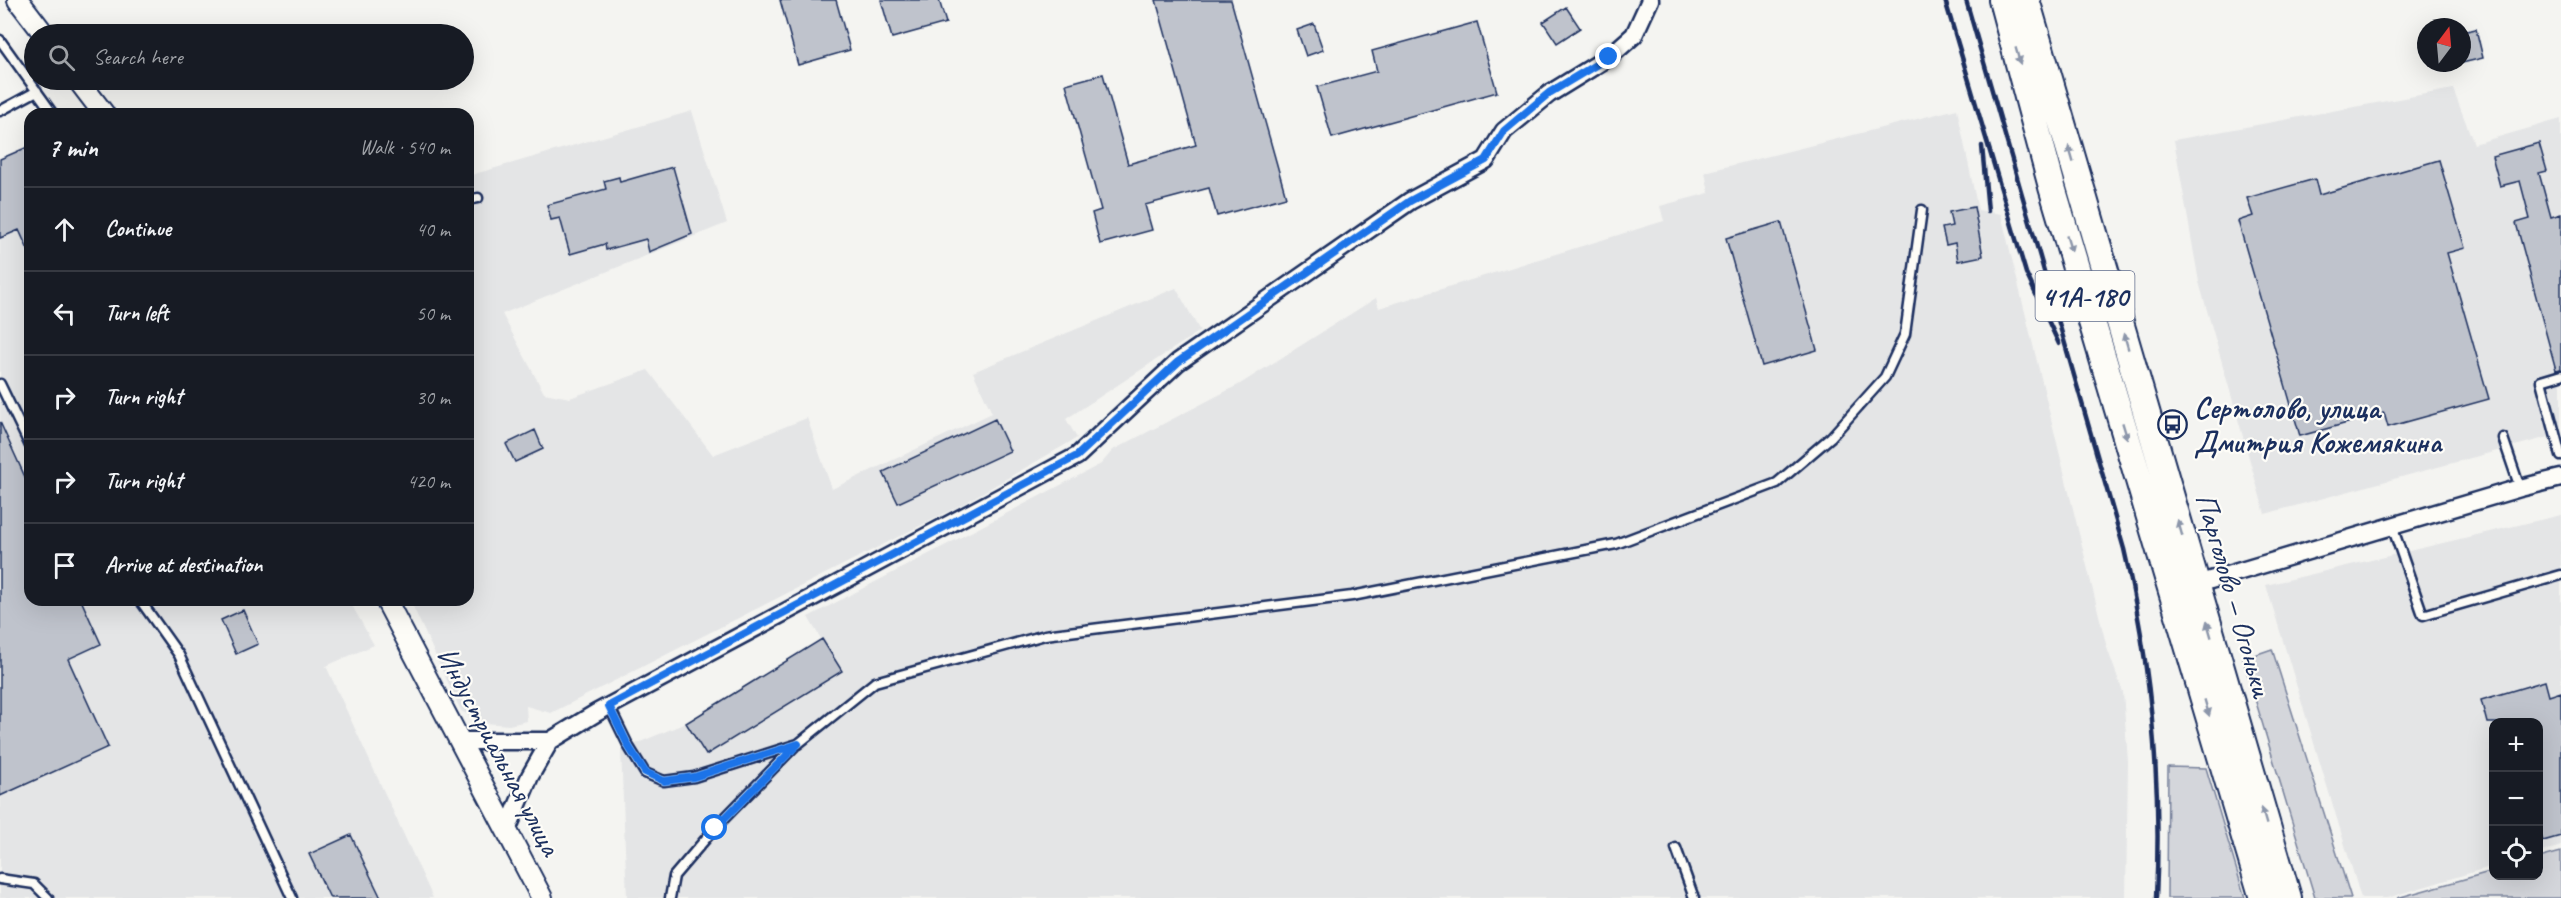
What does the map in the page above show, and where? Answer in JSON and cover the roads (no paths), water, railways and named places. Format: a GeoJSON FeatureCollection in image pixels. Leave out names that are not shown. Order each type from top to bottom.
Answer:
{"type":"FeatureCollection","features":[{"type":"Feature","properties":{"kind":"main road","name":"Парголово — Огоньки"},"geometry":{"type":"LineString","coordinates":[[2002,0],[2052,187],[2263,898]]}},
{"type":"Feature","properties":{"kind":"main road","name":"Парголово — Огоньки"},"geometry":{"type":"LineString","coordinates":[[2026,0],[2288,898]]}},
{"type":"Feature","properties":{"kind":"street"},"geometry":{"type":"LineString","coordinates":[[18,0],[36,24]]}},
{"type":"Feature","properties":{"kind":"street"},"geometry":{"type":"LineString","coordinates":[[507,830],[530,776],[550,741],[609,706],[1077,456],[1178,362],[1410,201],[1486,160],[1504,131],[1549,93],[1609,57],[1634,35],[1650,0]]}},
{"type":"Feature","properties":{"kind":"street"},"geometry":{"type":"LineString","coordinates":[[86,90],[99,108]]}},
{"type":"Feature","properties":{"kind":"street"},"geometry":{"type":"LineString","coordinates":[[2172,591],[2520,488],[2561,478]]}},
{"type":"Feature","properties":{"kind":"street","name":"Индустриальная улица"},"geometry":{"type":"LineString","coordinates":[[389,606],[542,898]]}},
{"type":"Feature","properties":{"kind":"street"},"geometry":{"type":"LineString","coordinates":[[460,741],[550,741]]}},
{"type":"Feature","properties":{"kind":"lane"},"geometry":{"type":"LineString","coordinates":[[0,40],[24,73]]}},
{"type":"Feature","properties":{"kind":"lane"},"geometry":{"type":"LineString","coordinates":[[0,111],[37,91],[49,108]]}},
{"type":"Feature","properties":{"kind":"lane"},"geometry":{"type":"LineString","coordinates":[[474,199],[478,198]]}},
{"type":"Feature","properties":{"kind":"lane"},"geometry":{"type":"LineString","coordinates":[[669,898],[674,876],[715,828],[798,744],[874,682],[1045,635],[1352,596],[1616,544],[1777,483],[1831,437],[1885,377],[1905,334],[1922,210]]}},
{"type":"Feature","properties":{"kind":"lane"},"geometry":{"type":"LineString","coordinates":[[2561,375],[2541,381],[2561,456]]}},
{"type":"Feature","properties":{"kind":"lane"},"geometry":{"type":"LineString","coordinates":[[0,384],[24,434]]}},
{"type":"Feature","properties":{"kind":"lane"},"geometry":{"type":"LineString","coordinates":[[2503,438],[2520,488]]}},
{"type":"Feature","properties":{"kind":"lane"},"geometry":{"type":"LineString","coordinates":[[2392,526],[2423,615],[2561,575]]}},
{"type":"Feature","properties":{"kind":"lane"},"geometry":{"type":"LineString","coordinates":[[144,606],[179,655],[292,898]]}},
{"type":"Feature","properties":{"kind":"lane"},"geometry":{"type":"LineString","coordinates":[[609,706],[629,747],[645,772],[664,781],[694,777],[798,744]]}},
{"type":"Feature","properties":{"kind":"lane"},"geometry":{"type":"LineString","coordinates":[[1676,848],[1694,898]]}},
{"type":"Feature","properties":{"kind":"lane"},"geometry":{"type":"LineString","coordinates":[[0,879],[34,884],[48,898]]}},
{"type":"Feature","properties":{"kind":"railway"},"geometry":{"type":"LineString","coordinates":[[1945,0],[2026,273],[2059,344]]}},
{"type":"Feature","properties":{"kind":"railway"},"geometry":{"type":"LineString","coordinates":[[1966,0],[2124,549],[2148,679],[2156,766],[2156,898]]}},
{"type":"Feature","properties":{"kind":"railway"},"geometry":{"type":"LineString","coordinates":[[1982,146],[1988,211]]}},
{"type":"Feature","properties":{"kind":"place","name":"Сертолово, улица Дмитрия Кожемякина"},"geometry":{"type":"Point","coordinates":[2173,425]}}]}
